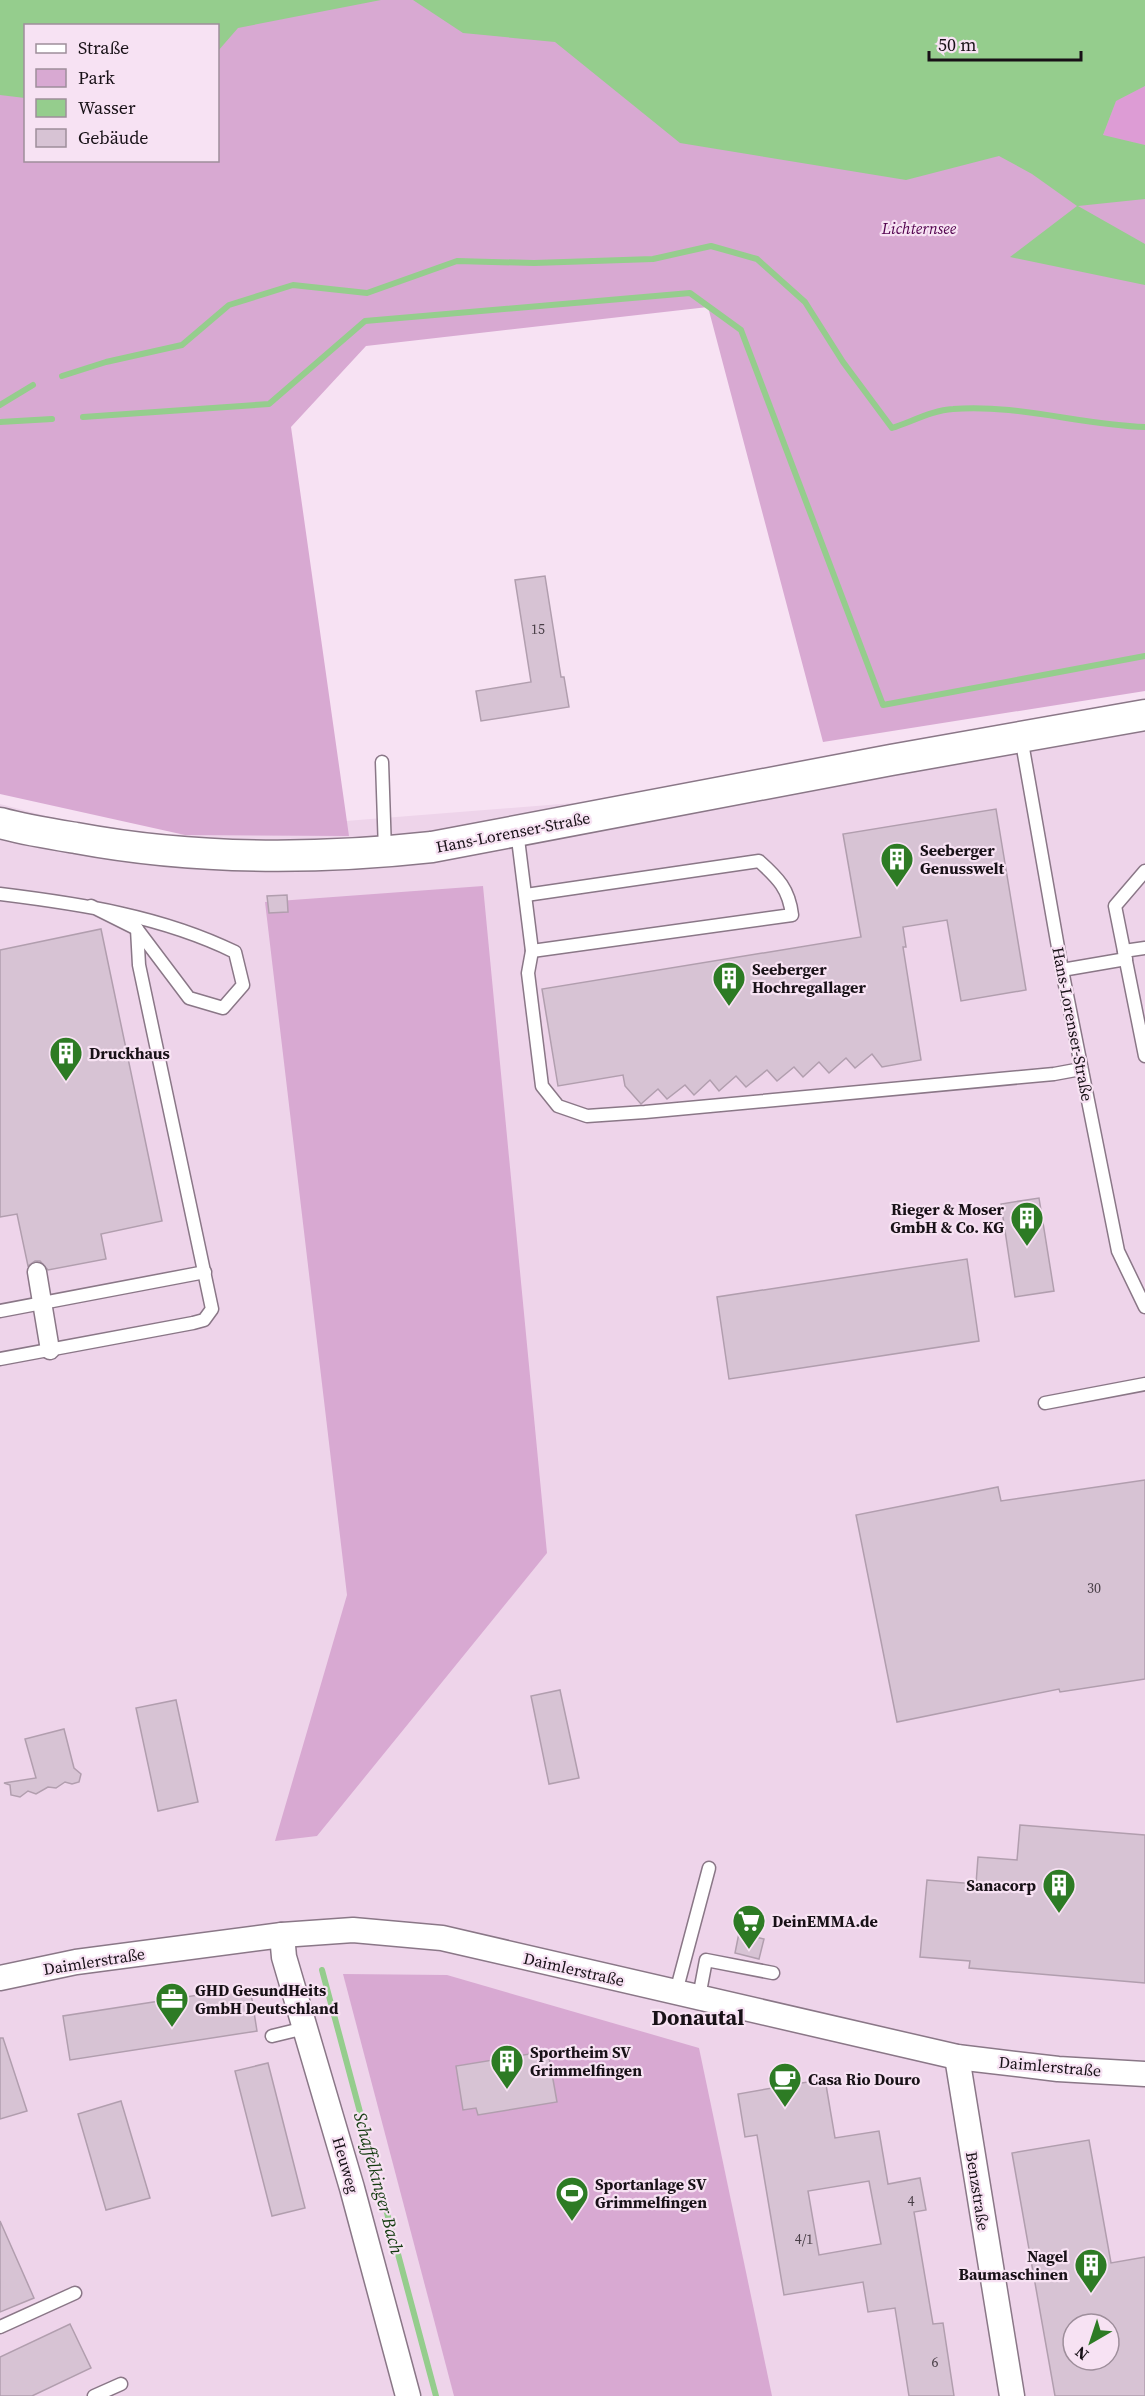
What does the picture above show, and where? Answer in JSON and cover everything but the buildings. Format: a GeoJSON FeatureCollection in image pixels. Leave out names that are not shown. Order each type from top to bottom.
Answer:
{"type":"FeatureCollection","features":[{"type":"Feature","properties":{"kind":"street","name":"Hans-Lorenser-Straße"},"geometry":{"type":"LineString","coordinates":[[0,823],[104,843],[185,854],[254,857],[386,852],[432,847],[1021,736],[1145,715]]}},
{"type":"Feature","properties":{"kind":"street"},"geometry":{"type":"LineString","coordinates":[[37,1272],[50,1350]]}},
{"type":"Feature","properties":{"kind":"street","name":"Daimlerstraße"},"geometry":{"type":"LineString","coordinates":[[0,1978],[76,1962],[282,1935],[353,1930],[442,1938],[957,2057],[1058,2069],[1145,2074]]}},
{"type":"Feature","properties":{"kind":"street","name":"Heuweg"},"geometry":{"type":"LineString","coordinates":[[282,1935],[284,1957],[352,2188],[408,2396]]}},
{"type":"Feature","properties":{"kind":"street","name":"Benzstraße"},"geometry":{"type":"LineString","coordinates":[[957,2057],[1012,2396]]}},
{"type":"Feature","properties":{"kind":"lane","name":"Hans-Lorenser-Straße"},"geometry":{"type":"LineString","coordinates":[[1021,736],[1062,970],[1118,1251],[1145,1307]]}},
{"type":"Feature","properties":{"kind":"lane"},"geometry":{"type":"LineString","coordinates":[[382,762],[386,852]]}},
{"type":"Feature","properties":{"kind":"lane"},"geometry":{"type":"LineString","coordinates":[[517,831],[532,951],[528,973],[542,1086],[558,1106],[587,1116],[1043,1075],[1081,1069]]}},
{"type":"Feature","properties":{"kind":"lane"},"geometry":{"type":"LineString","coordinates":[[526,895],[759,861],[782,882],[790,898],[792,915],[532,951]]}},
{"type":"Feature","properties":{"kind":"lane"},"geometry":{"type":"LineString","coordinates":[[1145,871],[1115,906],[1145,1056]]}},
{"type":"Feature","properties":{"kind":"lane"},"geometry":{"type":"LineString","coordinates":[[0,894],[92,906],[202,936],[236,952],[243,985],[223,1008],[189,998],[137,929],[92,906]]}},
{"type":"Feature","properties":{"kind":"lane"},"geometry":{"type":"LineString","coordinates":[[0,1359],[204,1320],[212,1309],[139,965],[137,929]]}},
{"type":"Feature","properties":{"kind":"lane"},"geometry":{"type":"LineString","coordinates":[[1062,970],[1145,948]]}},
{"type":"Feature","properties":{"kind":"lane"},"geometry":{"type":"LineString","coordinates":[[0,1311],[205,1272]]}},
{"type":"Feature","properties":{"kind":"lane"},"geometry":{"type":"LineString","coordinates":[[1045,1403],[1145,1384]]}},
{"type":"Feature","properties":{"kind":"lane"},"geometry":{"type":"LineString","coordinates":[[687,1995],[709,1868]]}},
{"type":"Feature","properties":{"kind":"lane"},"geometry":{"type":"LineString","coordinates":[[687,1995],[706,1960],[773,1973]]}},
{"type":"Feature","properties":{"kind":"lane"},"geometry":{"type":"LineString","coordinates":[[272,2036],[305,2028]]}},
{"type":"Feature","properties":{"kind":"lane"},"geometry":{"type":"LineString","coordinates":[[0,2327],[75,2293]]}},
{"type":"Feature","properties":{"kind":"lane"},"geometry":{"type":"LineString","coordinates":[[94,2396],[121,2384]]}},
{"type":"Feature","properties":{"kind":"shaded area"},"geometry":{"type":"Polygon","coordinates":[[[1145,86],[1145,145],[1103,136],[1116,101],[1145,86]]]}},
{"type":"Feature","properties":{"kind":"shaded area"},"geometry":{"type":"Polygon","coordinates":[[[1145,702],[1145,2396],[0,2396],[0,804],[131,838],[586,802],[1145,702]]]}},
{"type":"Feature","properties":{"kind":"green space","name":"Lichternsee"},"geometry":{"type":"Polygon","coordinates":[[[0,0],[1145,0],[1145,691],[823,742],[708,307],[366,346],[291,427],[349,836],[185,835],[0,794],[0,0]]]}},
{"type":"Feature","properties":{"kind":"green space"},"geometry":{"type":"Polygon","coordinates":[[[483,886],[547,1553],[317,1836],[275,1841],[347,1595],[265,902],[483,886]]]}},
{"type":"Feature","properties":{"kind":"green space","name":"Sportanlage SV Grimmelfingen"},"geometry":{"type":"Polygon","coordinates":[[[343,1974],[447,1975],[699,2048],[772,2396],[454,2396],[343,1974]]]}},
{"type":"Feature","properties":{"kind":"water"},"geometry":{"type":"Polygon","coordinates":[[[0,0],[381,0],[238,28],[219,50],[219,24],[24,24],[24,98],[0,95],[0,0]]]}},
{"type":"Feature","properties":{"kind":"water","name":"Lichternsee"},"geometry":{"type":"Polygon","coordinates":[[[413,0],[1145,0],[1145,86],[1116,101],[1103,135],[1145,145],[1145,199],[1078,206],[1145,244],[1145,285],[1010,257],[1077,206],[1032,174],[999,156],[906,180],[680,143],[555,42],[463,33],[413,0]]]}},
{"type":"Feature","properties":{"kind":"waterway"},"geometry":{"type":"LineString","coordinates":[[62,376],[106,362],[182,345],[229,305],[293,285],[367,293],[457,261],[534,263],[653,259],[711,246],[757,259],[805,302],[843,362],[892,428],[938,412],[977,408],[1145,427]]}},
{"type":"Feature","properties":{"kind":"waterway"},"geometry":{"type":"LineString","coordinates":[[83,417],[269,404],[365,321],[690,293],[741,330],[883,705],[1145,656]]}},
{"type":"Feature","properties":{"kind":"waterway"},"geometry":{"type":"LineString","coordinates":[[0,405],[33,385]]}},
{"type":"Feature","properties":{"kind":"waterway"},"geometry":{"type":"LineString","coordinates":[[0,422],[52,419]]}},
{"type":"Feature","properties":{"kind":"waterway","name":"Schaffelkinger Bach"},"geometry":{"type":"LineString","coordinates":[[322,1970],[436,2396]]}},
{"type":"Feature","properties":{"kind":"place","name":"Seeberger Genusswelt"},"geometry":{"type":"Point","coordinates":[897,888]}},
{"type":"Feature","properties":{"kind":"place","name":"Seeberger Hochregallager"},"geometry":{"type":"Point","coordinates":[729,1007]}},
{"type":"Feature","properties":{"kind":"place","name":"Druckhaus"},"geometry":{"type":"Point","coordinates":[66,1082]}},
{"type":"Feature","properties":{"kind":"place","name":"Rieger & Moser GmbH & Co. KG"},"geometry":{"type":"Point","coordinates":[1027,1247]}},
{"type":"Feature","properties":{"kind":"place","name":"Sanacorp"},"geometry":{"type":"Point","coordinates":[1059,1914]}},
{"type":"Feature","properties":{"kind":"place","name":"DeinEMMA.de"},"geometry":{"type":"Point","coordinates":[749,1950]}},
{"type":"Feature","properties":{"kind":"place","name":"GHD GesundHeits GmbH Deutschland"},"geometry":{"type":"Point","coordinates":[172,2028]}},
{"type":"Feature","properties":{"kind":"place","name":"Sportheim SV Grimmelfingen"},"geometry":{"type":"Point","coordinates":[507,2090]}},
{"type":"Feature","properties":{"kind":"place","name":"Casa Rio Douro"},"geometry":{"type":"Point","coordinates":[785,2108]}},
{"type":"Feature","properties":{"kind":"place","name":"Sportanlage SV Grimmelfingen"},"geometry":{"type":"Point","coordinates":[572,2222]}},
{"type":"Feature","properties":{"kind":"place","name":"Nagel Baumaschinen"},"geometry":{"type":"Point","coordinates":[1091,2294]}},
{"type":"Feature","properties":{"kind":"district","name":"Donautal"},"geometry":{"type":"Point","coordinates":[698,2017]}}]}
